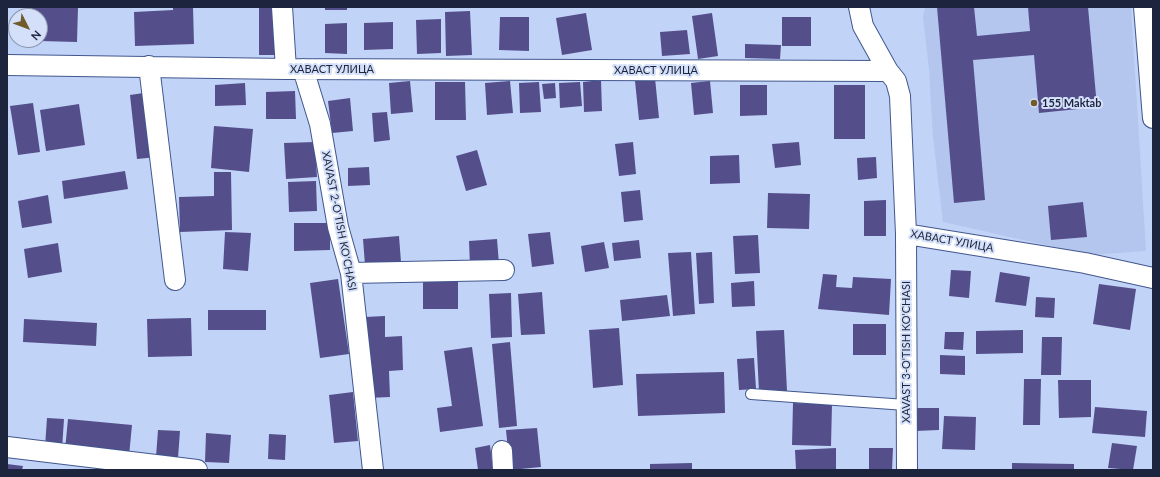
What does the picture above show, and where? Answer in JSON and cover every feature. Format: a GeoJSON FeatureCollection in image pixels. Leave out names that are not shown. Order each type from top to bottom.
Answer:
{"type":"FeatureCollection","features":[{"type":"Feature","properties":{"kind":"street","name":"XAVAST 2-O'TISH KO'CHASI"},"geometry":{"type":"LineString","coordinates":[[282,7],[294,69],[320,124],[338,227],[351,273],[373,470]]}},
{"type":"Feature","properties":{"kind":"street"},"geometry":{"type":"LineString","coordinates":[[859,7],[863,26],[888,71]]}},
{"type":"Feature","properties":{"kind":"street"},"geometry":{"type":"LineString","coordinates":[[1144,7],[1153,118]]}},
{"type":"Feature","properties":{"kind":"street","name":"ХАВАСТ УЛИЦА"},"geometry":{"type":"LineString","coordinates":[[7,65],[294,69],[888,71],[896,81],[900,96],[906,234],[1085,263],[1153,278]]}},
{"type":"Feature","properties":{"kind":"street"},"geometry":{"type":"LineString","coordinates":[[149,66],[175,280]]}},
{"type":"Feature","properties":{"kind":"street","name":"XAVAST 3-O'TISH KO'CHASI"},"geometry":{"type":"LineString","coordinates":[[906,234],[907,470]]}},
{"type":"Feature","properties":{"kind":"street"},"geometry":{"type":"LineString","coordinates":[[351,273],[504,270]]}},
{"type":"Feature","properties":{"kind":"street"},"geometry":{"type":"LineString","coordinates":[[7,447],[197,470]]}},
{"type":"Feature","properties":{"kind":"lane"},"geometry":{"type":"LineString","coordinates":[[751,394],[906,406]]}},
{"type":"Feature","properties":{"kind":"shaded area","name":"155 Maktab"},"geometry":{"type":"Polygon","coordinates":[[[925,7],[1131,7],[1146,251],[1090,255],[943,222],[933,137],[929,69],[923,17],[925,7]]]}},
{"type":"Feature","properties":{"kind":"building"},"geometry":{"type":"Polygon","coordinates":[[[78,7],[77,42],[48,41],[48,8],[29,8],[78,7]]]}},
{"type":"Feature","properties":{"kind":"building"},"geometry":{"type":"Polygon","coordinates":[[[173,7],[193,7],[194,44],[135,46],[134,12],[173,10],[173,7]]]}},
{"type":"Feature","properties":{"kind":"building"},"geometry":{"type":"Polygon","coordinates":[[[259,7],[280,7],[280,55],[259,55],[259,7]]]}},
{"type":"Feature","properties":{"kind":"building"},"geometry":{"type":"Polygon","coordinates":[[[325,7],[347,7],[347,10],[325,10],[325,7]]]}},
{"type":"Feature","properties":{"kind":"building"},"geometry":{"type":"Polygon","coordinates":[[[937,7],[974,7],[977,36],[1030,31],[1028,7],[1088,7],[1097,107],[1039,113],[1034,55],[973,60],[985,200],[954,203],[937,7]]]}},
{"type":"Feature","properties":{"kind":"building"},"geometry":{"type":"Polygon","coordinates":[[[470,11],[472,55],[446,56],[445,12],[470,11]]]}},
{"type":"Feature","properties":{"kind":"building"},"geometry":{"type":"Polygon","coordinates":[[[586,13],[592,50],[562,55],[556,18],[586,13]]]}},
{"type":"Feature","properties":{"kind":"building"},"geometry":{"type":"Polygon","coordinates":[[[712,13],[718,56],[698,59],[692,16],[712,13]]]}},
{"type":"Feature","properties":{"kind":"building"},"geometry":{"type":"Polygon","coordinates":[[[500,17],[529,17],[529,51],[499,50],[500,17]]]}},
{"type":"Feature","properties":{"kind":"building"},"geometry":{"type":"Polygon","coordinates":[[[782,17],[811,17],[811,46],[782,46],[782,17]]]}},
{"type":"Feature","properties":{"kind":"building"},"geometry":{"type":"Polygon","coordinates":[[[441,19],[441,53],[417,54],[416,20],[441,19]]]}},
{"type":"Feature","properties":{"kind":"building"},"geometry":{"type":"Polygon","coordinates":[[[393,22],[393,49],[364,50],[364,23],[393,22]]]}},
{"type":"Feature","properties":{"kind":"building"},"geometry":{"type":"Polygon","coordinates":[[[347,23],[347,54],[325,53],[325,24],[347,23]]]}},
{"type":"Feature","properties":{"kind":"building"},"geometry":{"type":"Polygon","coordinates":[[[687,30],[690,54],[662,56],[660,32],[687,30]]]}},
{"type":"Feature","properties":{"kind":"building"},"geometry":{"type":"Polygon","coordinates":[[[745,44],[781,45],[780,59],[745,58],[745,44]]]}},
{"type":"Feature","properties":{"kind":"building"},"geometry":{"type":"Polygon","coordinates":[[[655,78],[659,118],[639,120],[635,81],[655,78]]]}},
{"type":"Feature","properties":{"kind":"building"},"geometry":{"type":"Polygon","coordinates":[[[601,80],[602,111],[584,112],[583,82],[601,80]]]}},
{"type":"Feature","properties":{"kind":"building"},"geometry":{"type":"Polygon","coordinates":[[[410,81],[413,112],[391,114],[389,83],[410,81]]]}},
{"type":"Feature","properties":{"kind":"building"},"geometry":{"type":"Polygon","coordinates":[[[510,81],[513,113],[487,115],[485,83],[510,81]]]}},
{"type":"Feature","properties":{"kind":"building"},"geometry":{"type":"Polygon","coordinates":[[[710,81],[713,113],[694,115],[691,83],[710,81]]]}},
{"type":"Feature","properties":{"kind":"building"},"geometry":{"type":"Polygon","coordinates":[[[435,82],[465,82],[466,120],[435,120],[435,82]]]}},
{"type":"Feature","properties":{"kind":"building"},"geometry":{"type":"Polygon","coordinates":[[[539,82],[541,112],[520,113],[519,83],[539,82]]]}},
{"type":"Feature","properties":{"kind":"building"},"geometry":{"type":"Polygon","coordinates":[[[580,82],[582,106],[560,108],[559,83],[580,82]]]}},
{"type":"Feature","properties":{"kind":"building"},"geometry":{"type":"Polygon","coordinates":[[[245,83],[246,105],[215,106],[215,85],[245,83]]]}},
{"type":"Feature","properties":{"kind":"building"},"geometry":{"type":"Polygon","coordinates":[[[555,83],[556,98],[544,99],[542,84],[555,83]]]}},
{"type":"Feature","properties":{"kind":"building"},"geometry":{"type":"Polygon","coordinates":[[[740,85],[767,85],[767,115],[740,116],[740,85]]]}},
{"type":"Feature","properties":{"kind":"building"},"geometry":{"type":"Polygon","coordinates":[[[834,85],[865,85],[865,139],[834,139],[834,85]]]}},
{"type":"Feature","properties":{"kind":"building"},"geometry":{"type":"Polygon","coordinates":[[[295,91],[296,119],[266,119],[266,92],[295,91]]]}},
{"type":"Feature","properties":{"kind":"building"},"geometry":{"type":"Polygon","coordinates":[[[150,92],[157,157],[137,159],[130,95],[150,92]]]}},
{"type":"Feature","properties":{"kind":"building"},"geometry":{"type":"Polygon","coordinates":[[[350,98],[353,131],[332,133],[328,101],[350,98]]]}},
{"type":"Feature","properties":{"kind":"building"},"geometry":{"type":"Polygon","coordinates":[[[33,103],[40,152],[18,155],[10,106],[33,103]]]}},
{"type":"Feature","properties":{"kind":"building"},"geometry":{"type":"Polygon","coordinates":[[[79,104],[85,145],[46,151],[40,110],[79,104]]]}},
{"type":"Feature","properties":{"kind":"building"},"geometry":{"type":"Polygon","coordinates":[[[387,112],[390,140],[374,142],[372,113],[387,112]]]}},
{"type":"Feature","properties":{"kind":"building"},"geometry":{"type":"Polygon","coordinates":[[[214,126],[253,129],[249,172],[211,168],[214,126]]]}},
{"type":"Feature","properties":{"kind":"building"},"geometry":{"type":"Polygon","coordinates":[[[315,142],[317,177],[286,179],[284,143],[315,142]]]}},
{"type":"Feature","properties":{"kind":"building"},"geometry":{"type":"Polygon","coordinates":[[[633,142],[636,174],[619,176],[615,144],[633,142]]]}},
{"type":"Feature","properties":{"kind":"building"},"geometry":{"type":"Polygon","coordinates":[[[799,142],[801,165],[775,168],[772,144],[799,142]]]}},
{"type":"Feature","properties":{"kind":"building"},"geometry":{"type":"Polygon","coordinates":[[[477,150],[487,185],[466,191],[456,156],[477,150]]]}},
{"type":"Feature","properties":{"kind":"building"},"geometry":{"type":"Polygon","coordinates":[[[739,155],[740,183],[710,184],[710,156],[739,155]]]}},
{"type":"Feature","properties":{"kind":"building"},"geometry":{"type":"Polygon","coordinates":[[[876,157],[877,178],[858,180],[857,158],[876,157]]]}},
{"type":"Feature","properties":{"kind":"building"},"geometry":{"type":"Polygon","coordinates":[[[369,167],[370,185],[348,186],[348,168],[369,167]]]}},
{"type":"Feature","properties":{"kind":"building"},"geometry":{"type":"Polygon","coordinates":[[[125,171],[128,189],[64,199],[62,181],[125,171]]]}},
{"type":"Feature","properties":{"kind":"building"},"geometry":{"type":"Polygon","coordinates":[[[214,172],[231,172],[232,230],[180,232],[179,197],[214,196],[214,172]]]}},
{"type":"Feature","properties":{"kind":"building"},"geometry":{"type":"Polygon","coordinates":[[[316,181],[317,211],[289,212],[288,182],[316,181]]]}},
{"type":"Feature","properties":{"kind":"building"},"geometry":{"type":"Polygon","coordinates":[[[640,190],[643,220],[624,222],[621,192],[640,190]]]}},
{"type":"Feature","properties":{"kind":"building"},"geometry":{"type":"Polygon","coordinates":[[[768,193],[810,194],[809,229],[767,228],[768,193]]]}},
{"type":"Feature","properties":{"kind":"building"},"geometry":{"type":"Polygon","coordinates":[[[48,195],[52,223],[22,228],[18,201],[48,195]]]}},
{"type":"Feature","properties":{"kind":"building"},"geometry":{"type":"Polygon","coordinates":[[[886,200],[886,236],[864,236],[864,201],[886,200]]]}},
{"type":"Feature","properties":{"kind":"building"},"geometry":{"type":"Polygon","coordinates":[[[1083,202],[1087,237],[1051,240],[1048,206],[1083,202]]]}},
{"type":"Feature","properties":{"kind":"building"},"geometry":{"type":"Polygon","coordinates":[[[294,223],[330,223],[330,250],[294,251],[294,223]]]}},
{"type":"Feature","properties":{"kind":"building"},"geometry":{"type":"Polygon","coordinates":[[[225,232],[251,233],[248,271],[223,269],[225,232]]]}},
{"type":"Feature","properties":{"kind":"building"},"geometry":{"type":"Polygon","coordinates":[[[550,232],[554,264],[532,267],[528,234],[550,232]]]}},
{"type":"Feature","properties":{"kind":"building"},"geometry":{"type":"Polygon","coordinates":[[[758,235],[760,273],[735,274],[733,236],[758,235]]]}},
{"type":"Feature","properties":{"kind":"building"},"geometry":{"type":"Polygon","coordinates":[[[399,236],[401,262],[365,265],[363,239],[399,236]]]}},
{"type":"Feature","properties":{"kind":"building"},"geometry":{"type":"Polygon","coordinates":[[[497,239],[499,264],[470,266],[469,241],[497,239]]]}},
{"type":"Feature","properties":{"kind":"building"},"geometry":{"type":"Polygon","coordinates":[[[639,240],[641,258],[614,261],[612,243],[639,240]]]}},
{"type":"Feature","properties":{"kind":"building"},"geometry":{"type":"Polygon","coordinates":[[[604,242],[609,268],[585,272],[581,246],[604,242]]]}},
{"type":"Feature","properties":{"kind":"building"},"geometry":{"type":"Polygon","coordinates":[[[58,243],[62,272],[28,278],[24,249],[58,243]]]}},
{"type":"Feature","properties":{"kind":"building"},"geometry":{"type":"Polygon","coordinates":[[[691,252],[695,314],[673,316],[668,253],[691,252]]]}},
{"type":"Feature","properties":{"kind":"building"},"geometry":{"type":"Polygon","coordinates":[[[712,252],[714,303],[699,304],[696,253],[712,252]]]}},
{"type":"Feature","properties":{"kind":"building"},"geometry":{"type":"Polygon","coordinates":[[[951,270],[971,271],[969,298],[949,296],[951,270]]]}},
{"type":"Feature","properties":{"kind":"building"},"geometry":{"type":"Polygon","coordinates":[[[1000,272],[1030,277],[1026,306],[995,302],[1000,272]]]}},
{"type":"Feature","properties":{"kind":"building"},"geometry":{"type":"Polygon","coordinates":[[[823,274],[837,275],[836,287],[852,288],[853,277],[891,279],[889,315],[818,309],[823,274]]]}},
{"type":"Feature","properties":{"kind":"building"},"geometry":{"type":"Polygon","coordinates":[[[423,275],[458,275],[458,309],[423,309],[423,275]]]}},
{"type":"Feature","properties":{"kind":"building"},"geometry":{"type":"Polygon","coordinates":[[[338,279],[349,354],[320,358],[310,283],[338,279]]]}},
{"type":"Feature","properties":{"kind":"building"},"geometry":{"type":"Polygon","coordinates":[[[754,281],[755,306],[732,307],[731,283],[754,281]]]}},
{"type":"Feature","properties":{"kind":"building"},"geometry":{"type":"Polygon","coordinates":[[[1099,284],[1136,289],[1130,330],[1093,324],[1099,284]]]}},
{"type":"Feature","properties":{"kind":"building"},"geometry":{"type":"Polygon","coordinates":[[[542,292],[545,334],[521,335],[518,294],[542,292]]]}},
{"type":"Feature","properties":{"kind":"building"},"geometry":{"type":"Polygon","coordinates":[[[511,293],[512,337],[491,338],[489,294],[511,293]]]}},
{"type":"Feature","properties":{"kind":"building"},"geometry":{"type":"Polygon","coordinates":[[[667,295],[670,316],[622,321],[620,300],[667,295]]]}},
{"type":"Feature","properties":{"kind":"building"},"geometry":{"type":"Polygon","coordinates":[[[1036,297],[1055,298],[1054,318],[1035,317],[1036,297]]]}},
{"type":"Feature","properties":{"kind":"building"},"geometry":{"type":"Polygon","coordinates":[[[208,310],[266,310],[266,330],[208,330],[208,310]]]}},
{"type":"Feature","properties":{"kind":"building"},"geometry":{"type":"Polygon","coordinates":[[[385,316],[385,337],[402,336],[403,370],[389,371],[390,397],[368,398],[365,317],[385,316]]]}},
{"type":"Feature","properties":{"kind":"building"},"geometry":{"type":"Polygon","coordinates":[[[191,318],[192,356],[148,357],[147,319],[191,318]]]}},
{"type":"Feature","properties":{"kind":"building"},"geometry":{"type":"Polygon","coordinates":[[[24,319],[97,323],[96,346],[23,342],[24,319]]]}},
{"type":"Feature","properties":{"kind":"building"},"geometry":{"type":"Polygon","coordinates":[[[853,324],[886,324],[886,355],[853,355],[853,324]]]}},
{"type":"Feature","properties":{"kind":"building"},"geometry":{"type":"Polygon","coordinates":[[[619,328],[623,385],[593,388],[589,330],[619,328]]]}},
{"type":"Feature","properties":{"kind":"building"},"geometry":{"type":"Polygon","coordinates":[[[784,330],[787,391],[759,392],[756,331],[784,330]]]}},
{"type":"Feature","properties":{"kind":"building"},"geometry":{"type":"Polygon","coordinates":[[[1023,330],[1023,353],[976,354],[976,331],[1023,330]]]}},
{"type":"Feature","properties":{"kind":"building"},"geometry":{"type":"Polygon","coordinates":[[[945,332],[964,332],[963,350],[944,349],[945,332]]]}},
{"type":"Feature","properties":{"kind":"building"},"geometry":{"type":"Polygon","coordinates":[[[1042,337],[1062,337],[1061,375],[1041,375],[1042,337]]]}},
{"type":"Feature","properties":{"kind":"building"},"geometry":{"type":"Polygon","coordinates":[[[510,342],[517,426],[499,428],[492,344],[510,342]]]}},
{"type":"Feature","properties":{"kind":"building"},"geometry":{"type":"Polygon","coordinates":[[[472,347],[483,426],[440,432],[437,408],[452,406],[444,351],[472,347]]]}},
{"type":"Feature","properties":{"kind":"building"},"geometry":{"type":"Polygon","coordinates":[[[940,355],[965,356],[965,375],[940,374],[940,355]]]}},
{"type":"Feature","properties":{"kind":"building"},"geometry":{"type":"Polygon","coordinates":[[[754,358],[756,389],[739,390],[737,359],[754,358]]]}},
{"type":"Feature","properties":{"kind":"building"},"geometry":{"type":"Polygon","coordinates":[[[724,372],[725,413],[638,416],[636,374],[724,372]]]}},
{"type":"Feature","properties":{"kind":"building"},"geometry":{"type":"Polygon","coordinates":[[[1024,379],[1041,379],[1040,425],[1023,425],[1024,379]]]}},
{"type":"Feature","properties":{"kind":"building"},"geometry":{"type":"Polygon","coordinates":[[[1058,380],[1091,380],[1091,417],[1059,418],[1058,380]]]}},
{"type":"Feature","properties":{"kind":"building"},"geometry":{"type":"Polygon","coordinates":[[[353,392],[358,441],[334,443],[329,395],[353,392]]]}},
{"type":"Feature","properties":{"kind":"building"},"geometry":{"type":"Polygon","coordinates":[[[793,403],[832,404],[831,446],[792,445],[793,403]]]}},
{"type":"Feature","properties":{"kind":"building"},"geometry":{"type":"Polygon","coordinates":[[[1095,407],[1147,411],[1145,437],[1092,433],[1095,407]]]}},
{"type":"Feature","properties":{"kind":"building"},"geometry":{"type":"Polygon","coordinates":[[[914,408],[939,408],[939,430],[915,431],[914,408]]]}},
{"type":"Feature","properties":{"kind":"building"},"geometry":{"type":"Polygon","coordinates":[[[944,416],[976,417],[975,450],[942,449],[944,416]]]}},
{"type":"Feature","properties":{"kind":"building"},"geometry":{"type":"Polygon","coordinates":[[[47,418],[64,419],[62,449],[45,447],[47,418]]]}},
{"type":"Feature","properties":{"kind":"building"},"geometry":{"type":"Polygon","coordinates":[[[68,419],[132,425],[129,456],[65,450],[68,419]]]}},
{"type":"Feature","properties":{"kind":"building"},"geometry":{"type":"Polygon","coordinates":[[[537,428],[541,467],[510,470],[506,430],[537,428]]]}},
{"type":"Feature","properties":{"kind":"building"},"geometry":{"type":"Polygon","coordinates":[[[158,430],[180,431],[178,458],[156,457],[158,430]]]}},
{"type":"Feature","properties":{"kind":"building"},"geometry":{"type":"Polygon","coordinates":[[[206,433],[231,435],[229,463],[205,462],[206,433]]]}},
{"type":"Feature","properties":{"kind":"building"},"geometry":{"type":"Polygon","coordinates":[[[269,434],[286,435],[285,460],[268,459],[269,434]]]}},
{"type":"Feature","properties":{"kind":"building"},"geometry":{"type":"Polygon","coordinates":[[[1112,443],[1137,446],[1133,470],[1108,468],[1112,443]]]}},
{"type":"Feature","properties":{"kind":"building"},"geometry":{"type":"Polygon","coordinates":[[[490,445],[493,470],[478,470],[475,448],[490,445]]]}},
{"type":"Feature","properties":{"kind":"building"},"geometry":{"type":"Polygon","coordinates":[[[836,448],[836,470],[796,470],[795,450],[836,448]]]}},
{"type":"Feature","properties":{"kind":"building"},"geometry":{"type":"Polygon","coordinates":[[[869,448],[893,448],[892,470],[869,470],[869,448]]]}},
{"type":"Feature","properties":{"kind":"building"},"geometry":{"type":"Polygon","coordinates":[[[692,463],[692,470],[650,470],[650,464],[692,463]]]}},
{"type":"Feature","properties":{"kind":"building"},"geometry":{"type":"Polygon","coordinates":[[[1012,463],[1074,464],[1074,470],[1012,470],[1012,463]]]}},
{"type":"Feature","properties":{"kind":"building"},"geometry":{"type":"Polygon","coordinates":[[[7,464],[23,466],[22,470],[7,470],[7,464]]]}},
{"type":"Feature","properties":{"kind":"place","name":"155 Maktab"},"geometry":{"type":"Point","coordinates":[1034,103]}}]}
